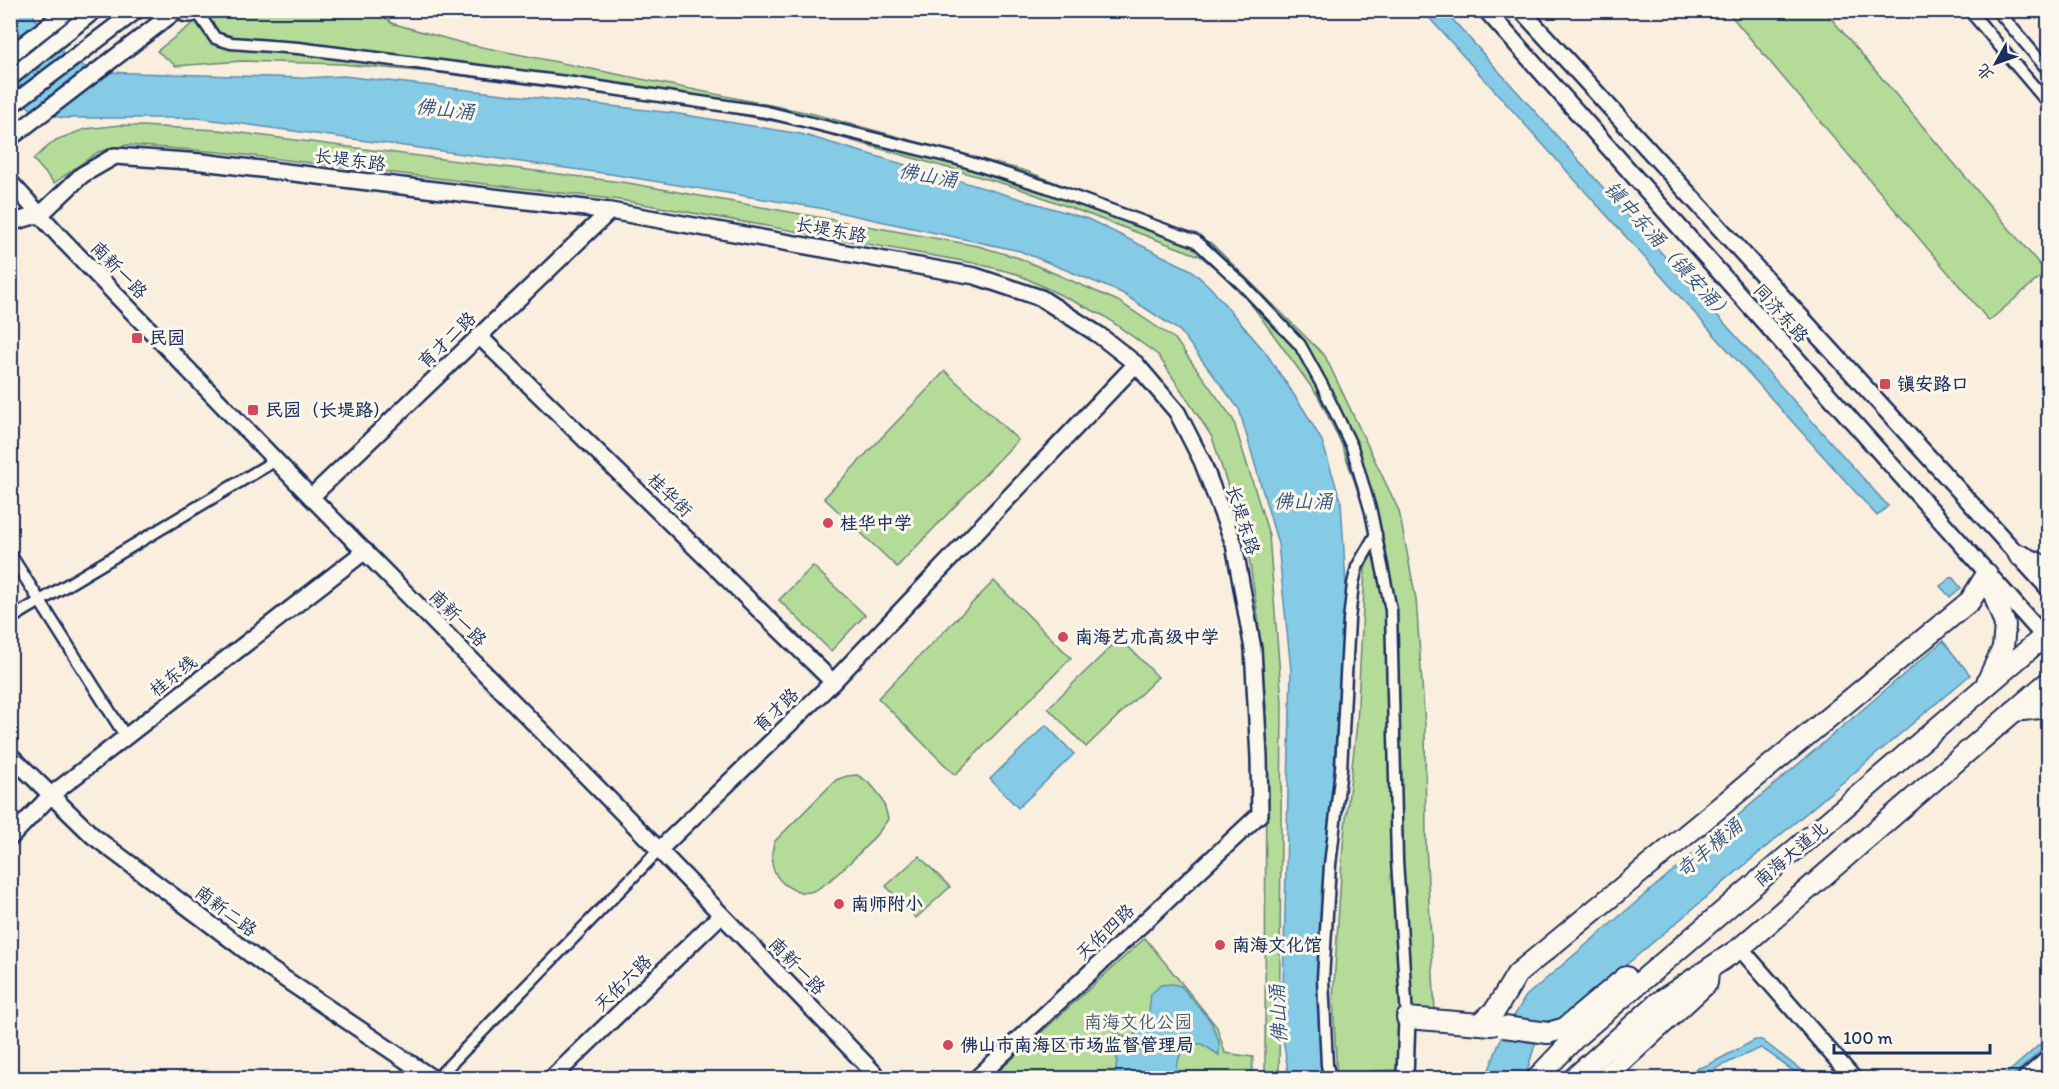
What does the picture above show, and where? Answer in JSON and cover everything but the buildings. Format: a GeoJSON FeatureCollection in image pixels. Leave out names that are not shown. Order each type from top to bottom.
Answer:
{"type":"FeatureCollection","features":[{"type":"Feature","properties":{"kind":"highway"},"geometry":{"type":"LineString","coordinates":[[2019,555],[2049,568]]}},
{"type":"Feature","properties":{"kind":"highway"},"geometry":{"type":"LineString","coordinates":[[1983,689],[2003,648],[2005,625],[1987,574]]}},
{"type":"Feature","properties":{"kind":"highway"},"geometry":{"type":"LineString","coordinates":[[1480,1024],[1496,1009],[1517,974],[1970,601],[1987,574]]}},
{"type":"Feature","properties":{"kind":"highway","name":"南海大道北"},"geometry":{"type":"LineString","coordinates":[[1537,1078],[1575,1038],[1983,689],[2047,637]]}},
{"type":"Feature","properties":{"kind":"highway","name":"南海大道北"},"geometry":{"type":"LineString","coordinates":[[1578,1074],[1659,1002],[1740,948],[2049,682]]}},
{"type":"Feature","properties":{"kind":"highway"},"geometry":{"type":"LineString","coordinates":[[2014,711],[2049,707]]}},
{"type":"Feature","properties":{"kind":"highway"},"geometry":{"type":"LineString","coordinates":[[1407,1018],[1548,1033],[1565,1028],[1693,923],[1717,917]]}},
{"type":"Feature","properties":{"kind":"highway"},"geometry":{"type":"LineString","coordinates":[[1604,1078],[1707,983],[1709,968]]}},
{"type":"Feature","properties":{"kind":"street"},"geometry":{"type":"LineString","coordinates":[[10,55],[68,10]]}},
{"type":"Feature","properties":{"kind":"street"},"geometry":{"type":"LineString","coordinates":[[10,78],[95,10]]}},
{"type":"Feature","properties":{"kind":"street"},"geometry":{"type":"LineString","coordinates":[[10,106],[137,10]]}},
{"type":"Feature","properties":{"kind":"street"},"geometry":{"type":"LineString","coordinates":[[10,138],[175,10],[188,15],[199,12],[214,38],[231,43],[298,48],[566,82],[767,112],[958,159],[1047,187],[1196,241],[1243,285],[1300,345],[1352,447],[1371,512],[1391,610],[1397,860],[1407,1018],[1405,1078]]}},
{"type":"Feature","properties":{"kind":"street","name":"同济东路"},"geometry":{"type":"LineString","coordinates":[[1486,10],[1987,574],[2047,637]]}},
{"type":"Feature","properties":{"kind":"street","name":"同济东路"},"geometry":{"type":"LineString","coordinates":[[1521,10],[2049,588]]}},
{"type":"Feature","properties":{"kind":"street"},"geometry":{"type":"LineString","coordinates":[[1969,10],[2049,103]]}},
{"type":"Feature","properties":{"kind":"street"},"geometry":{"type":"LineString","coordinates":[[1997,10],[2049,70]]}},
{"type":"Feature","properties":{"kind":"street","name":"长堤东路"},"geometry":{"type":"LineString","coordinates":[[40,214],[82,175],[115,156],[202,162],[610,211],[975,276],[1041,298],[1100,335],[1136,363],[1177,412],[1202,461],[1234,544],[1253,649],[1260,814]]}},
{"type":"Feature","properties":{"kind":"street","name":"南新一路"},"geometry":{"type":"LineString","coordinates":[[10,182],[311,497],[659,850],[879,1078]]}},
{"type":"Feature","properties":{"kind":"street","name":"育才二路"},"geometry":{"type":"LineString","coordinates":[[311,497],[610,211]]}},
{"type":"Feature","properties":{"kind":"street"},"geometry":{"type":"LineString","coordinates":[[10,223],[40,214]]}},
{"type":"Feature","properties":{"kind":"street","name":"桂华街"},"geometry":{"type":"LineString","coordinates":[[479,336],[833,682]]}},
{"type":"Feature","properties":{"kind":"street","name":"育才路"},"geometry":{"type":"LineString","coordinates":[[437,1078],[659,850],[833,682],[1136,363]]}},
{"type":"Feature","properties":{"kind":"street"},"geometry":{"type":"LineString","coordinates":[[10,619],[276,460]]}},
{"type":"Feature","properties":{"kind":"street"},"geometry":{"type":"LineString","coordinates":[[1330,1078],[1327,1065],[1323,980],[1330,865],[1341,769],[1349,620],[1357,567],[1376,534]]}},
{"type":"Feature","properties":{"kind":"street","name":"桂东线"},"geometry":{"type":"LineString","coordinates":[[10,838],[51,795],[365,551]]}},
{"type":"Feature","properties":{"kind":"street"},"geometry":{"type":"LineString","coordinates":[[10,554],[126,737]]}},
{"type":"Feature","properties":{"kind":"street","name":"南新二路"},"geometry":{"type":"LineString","coordinates":[[10,755],[93,836],[252,955],[432,1078]]}},
{"type":"Feature","properties":{"kind":"street","name":"天佑四路"},"geometry":{"type":"LineString","coordinates":[[976,1078],[1260,814]]}},
{"type":"Feature","properties":{"kind":"street","name":"天佑六路"},"geometry":{"type":"LineString","coordinates":[[552,1078],[721,915]]}},
{"type":"Feature","properties":{"kind":"street"},"geometry":{"type":"LineString","coordinates":[[1740,948],[1853,1078]]}},
{"type":"Feature","properties":{"kind":"street"},"geometry":{"type":"LineString","coordinates":[[2027,1078],[2049,1059]]}},
{"type":"Feature","properties":{"kind":"green space"},"geometry":{"type":"Polygon","coordinates":[[[209,11],[382,11],[391,23],[462,43],[810,113],[1026,171],[1211,243],[1325,356],[1399,511],[1416,599],[1425,725],[1426,845],[1435,1012],[1402,1013],[1398,1070],[1371,1071],[1368,1078],[1337,1078],[1333,999],[1343,845],[1357,723],[1365,569],[1374,545],[1341,443],[1318,396],[1254,308],[1226,277],[1200,256],[1015,187],[800,126],[692,106],[440,73],[341,64],[242,61],[176,66],[157,51],[209,11]]]}},
{"type":"Feature","properties":{"kind":"green space"},"geometry":{"type":"Polygon","coordinates":[[[1727,11],[1825,11],[2046,272],[1989,321],[1727,11]]]}},
{"type":"Feature","properties":{"kind":"green space"},"geometry":{"type":"Polygon","coordinates":[[[121,125],[218,130],[628,183],[978,246],[1019,258],[1118,301],[1175,339],[1233,419],[1269,535],[1282,702],[1279,1078],[1265,1078],[1266,706],[1258,616],[1247,545],[1212,437],[1158,355],[1104,316],[1017,274],[974,263],[620,200],[219,152],[127,145],[98,152],[54,183],[33,159],[56,140],[85,129],[121,125]]]}},
{"type":"Feature","properties":{"kind":"green space"},"geometry":{"type":"Polygon","coordinates":[[[945,371],[1018,440],[897,567],[824,498],[945,371]]]}},
{"type":"Feature","properties":{"kind":"green space"},"geometry":{"type":"Polygon","coordinates":[[[813,566],[865,615],[831,651],[779,600],[813,566]]]}},
{"type":"Feature","properties":{"kind":"green space"},"geometry":{"type":"Polygon","coordinates":[[[994,581],[1071,658],[955,775],[878,698],[994,581]]]}},
{"type":"Feature","properties":{"kind":"green space"},"geometry":{"type":"Polygon","coordinates":[[[1120,638],[1158,677],[1086,747],[1048,708],[1120,638]]]}},
{"type":"Feature","properties":{"kind":"green space"},"geometry":{"type":"Polygon","coordinates":[[[857,775],[878,793],[888,819],[863,849],[828,882],[810,892],[790,888],[777,876],[773,867],[772,851],[775,841],[836,780],[857,775]]]}},
{"type":"Feature","properties":{"kind":"green space"},"geometry":{"type":"Polygon","coordinates":[[[919,856],[950,887],[916,918],[886,886],[919,856]]]}},
{"type":"Feature","properties":{"kind":"green space","name":"南海文化公园"},"geometry":{"type":"Polygon","coordinates":[[[1145,938],[1217,1027],[1225,1053],[1253,1057],[1252,1078],[991,1078],[1145,938]]]}},
{"type":"Feature","properties":{"kind":"water","name":"佛山涌"},"geometry":{"type":"Polygon","coordinates":[[[11,11],[31,11],[47,38],[75,63],[101,72],[304,78],[343,76],[673,113],[801,134],[1088,219],[1191,270],[1210,287],[1266,353],[1304,410],[1322,441],[1341,502],[1346,585],[1319,990],[1325,1078],[1289,1078],[1282,1031],[1291,670],[1278,544],[1239,409],[1180,331],[1122,293],[1020,251],[819,208],[610,174],[198,118],[63,118],[32,110],[11,92],[11,11]]]}},
{"type":"Feature","properties":{"kind":"water"},"geometry":{"type":"Polygon","coordinates":[[[1423,11],[1445,11],[1888,506],[1877,516],[1423,11]]]}},
{"type":"Feature","properties":{"kind":"water"},"geometry":{"type":"Polygon","coordinates":[[[1952,577],[1961,588],[1950,597],[1940,586],[1952,577]]]}},
{"type":"Feature","properties":{"kind":"water","name":"奇丰横涌"},"geometry":{"type":"Polygon","coordinates":[[[1943,641],[1970,675],[1536,1041],[1525,1078],[1486,1078],[1501,1038],[1526,996],[1943,641]]]}},
{"type":"Feature","properties":{"kind":"water"},"geometry":{"type":"Polygon","coordinates":[[[1046,725],[1074,754],[1018,808],[990,779],[1046,725]]]}},
{"type":"Feature","properties":{"kind":"water"},"geometry":{"type":"Polygon","coordinates":[[[1161,985],[1181,986],[1211,1022],[1219,1042],[1219,1055],[1202,1044],[1197,1044],[1193,1039],[1186,1040],[1181,1046],[1176,1066],[1178,1072],[1189,1078],[1115,1078],[1118,1048],[1109,1041],[1112,1034],[1117,1032],[1124,1037],[1132,1038],[1149,1011],[1151,994],[1161,985]]]}},
{"type":"Feature","properties":{"kind":"water"},"geometry":{"type":"Polygon","coordinates":[[[2048,1037],[2048,1045],[2010,1078],[2002,1078],[2048,1037]]]}},
{"type":"Feature","properties":{"kind":"water"},"geometry":{"type":"Polygon","coordinates":[[[1755,1040],[1762,1040],[1811,1078],[1793,1071],[1761,1048],[1698,1077],[1672,1080],[1639,1078],[1641,1074],[1680,1074],[1708,1065],[1755,1040]]]}},
{"type":"Feature","properties":{"kind":"place","name":"民园"},"geometry":{"type":"Point","coordinates":[137,338]}},
{"type":"Feature","properties":{"kind":"place","name":"镇安路口"},"geometry":{"type":"Point","coordinates":[1885,384]}},
{"type":"Feature","properties":{"kind":"place","name":"民园（长堤路）"},"geometry":{"type":"Point","coordinates":[253,410]}},
{"type":"Feature","properties":{"kind":"place","name":"桂华中学"},"geometry":{"type":"Point","coordinates":[828,523]}},
{"type":"Feature","properties":{"kind":"place","name":"南海艺术高级中学"},"geometry":{"type":"Point","coordinates":[1063,637]}},
{"type":"Feature","properties":{"kind":"place","name":"南师附小"},"geometry":{"type":"Point","coordinates":[839,904]}},
{"type":"Feature","properties":{"kind":"place","name":"南海文化馆"},"geometry":{"type":"Point","coordinates":[1220,945]}},
{"type":"Feature","properties":{"kind":"place","name":"佛山市南海区市场监督管理局"},"geometry":{"type":"Point","coordinates":[948,1045]}},
{"type":"Feature","properties":{"kind":"water label","name":"镇中东涌（镇安涌）"},"geometry":{"type":"Point","coordinates":[1669,251]}}]}
